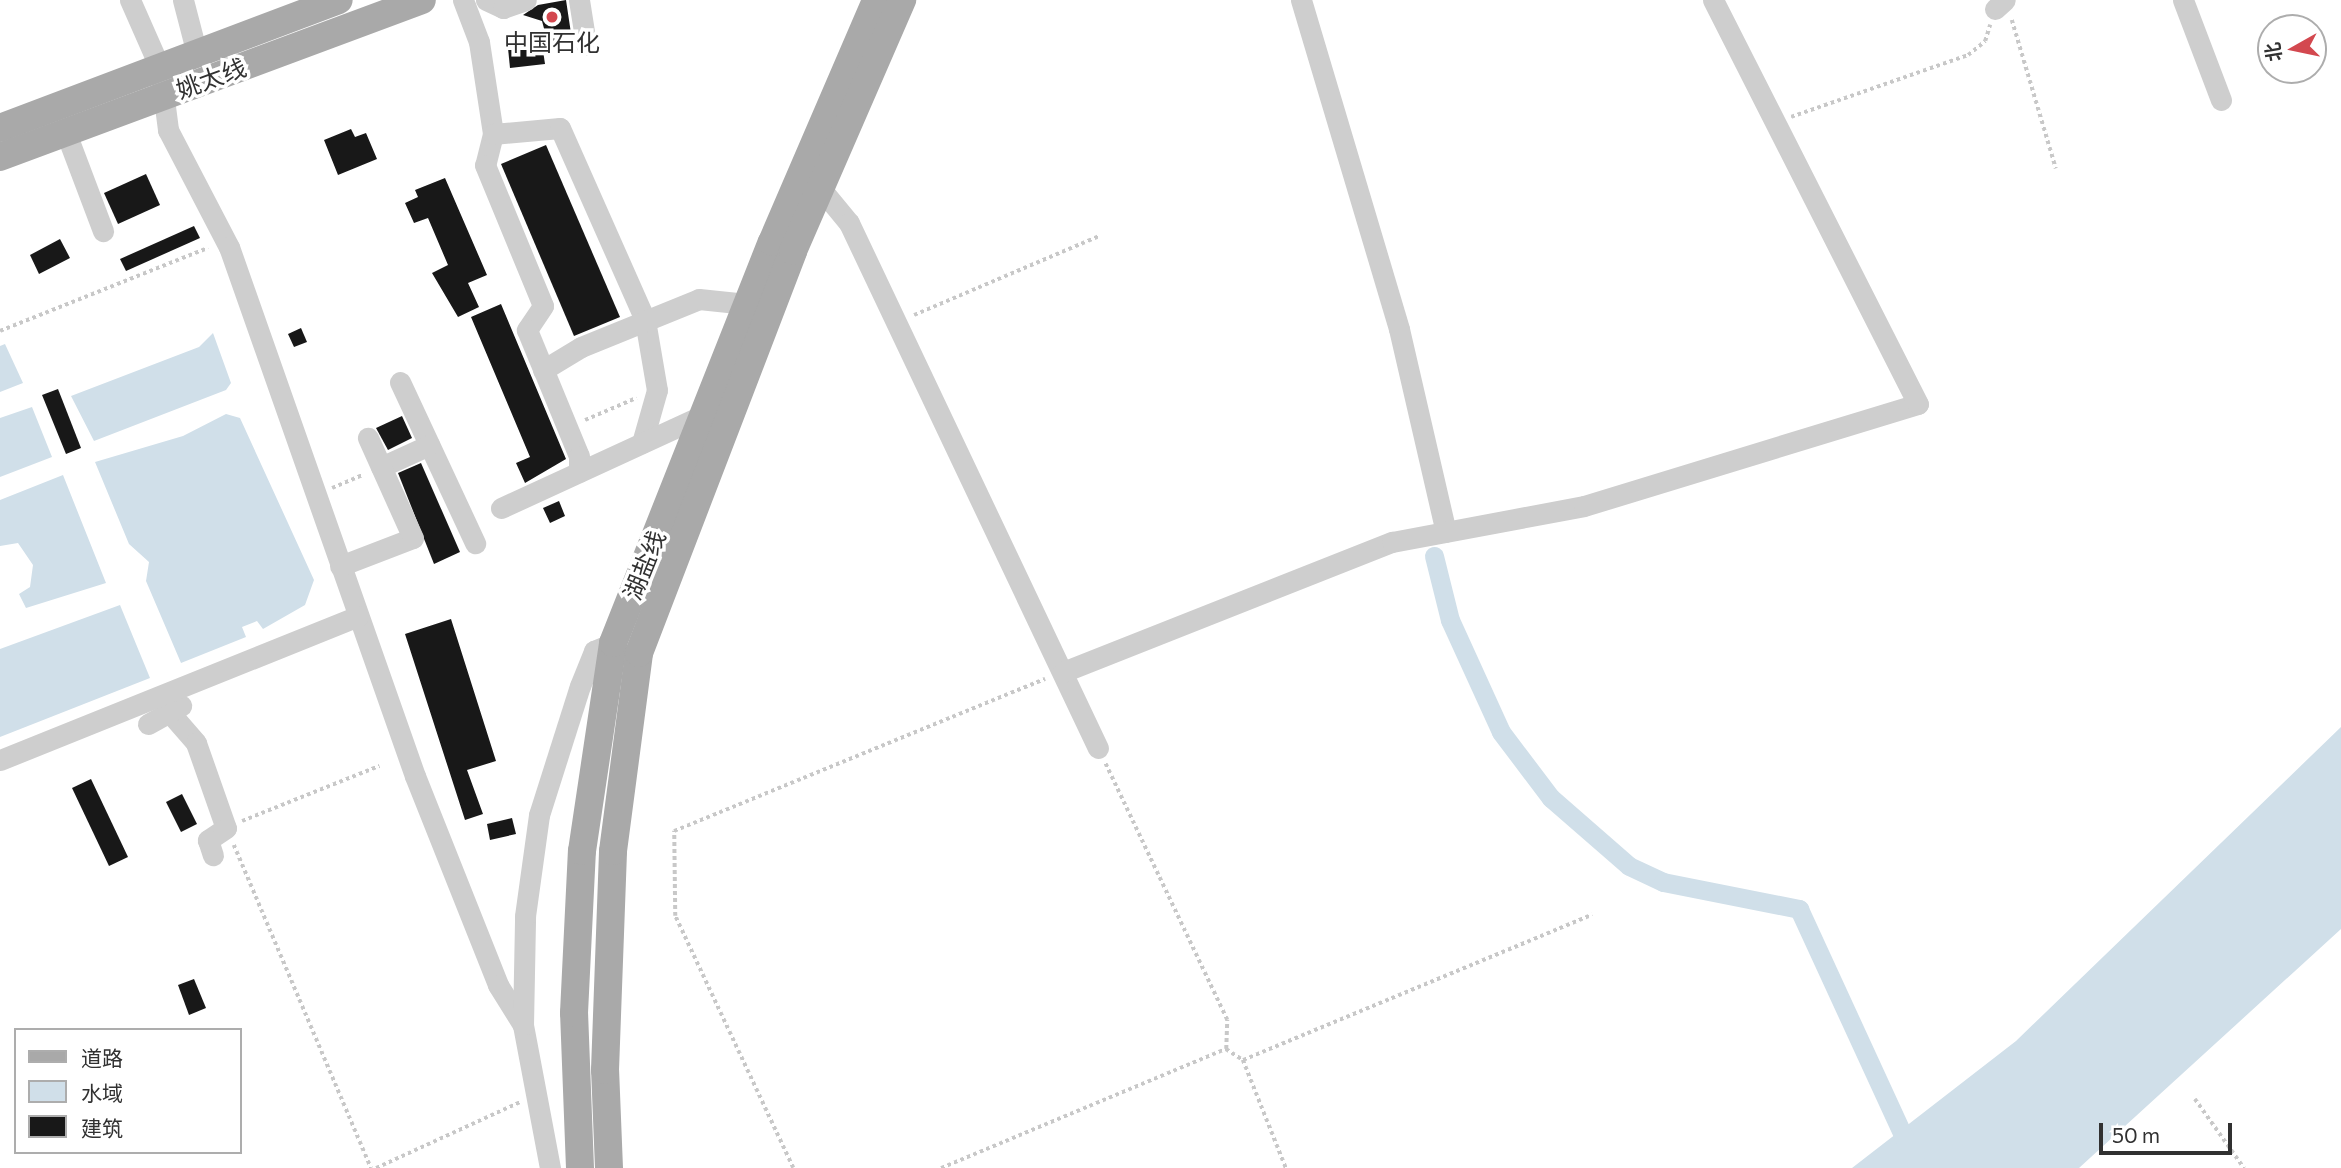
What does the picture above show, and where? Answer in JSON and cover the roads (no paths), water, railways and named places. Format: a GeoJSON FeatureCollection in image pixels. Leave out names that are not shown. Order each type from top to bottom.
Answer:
{"type":"FeatureCollection","features":[{"type":"Feature","properties":{"kind":"main road","name":"姚太线"},"geometry":{"type":"LineString","coordinates":[[0,128],[339,0]]}},
{"type":"Feature","properties":{"kind":"main road","name":"姚太线"},"geometry":{"type":"LineString","coordinates":[[0,158],[422,0]]}},
{"type":"Feature","properties":{"kind":"main road","name":"湖盐线"},"geometry":{"type":"LineString","coordinates":[[609,1168],[606,1023],[613,851],[639,653],[821,188],[902,0]]}},
{"type":"Feature","properties":{"kind":"main road","name":"湖盐线"},"geometry":{"type":"LineString","coordinates":[[580,1168],[573,1013],[582,851],[613,643],[747,304],[872,4]]}},
{"type":"Feature","properties":{"kind":"street"},"geometry":{"type":"LineString","coordinates":[[130,0],[160,68],[168,130],[226,240],[358,616],[498,985],[523,1025]]}},
{"type":"Feature","properties":{"kind":"street"},"geometry":{"type":"LineString","coordinates":[[183,0],[197,54]]}},
{"type":"Feature","properties":{"kind":"street"},"geometry":{"type":"LineString","coordinates":[[463,0],[479,42],[493,134],[485,165],[543,306],[527,330],[568,429],[579,472]]}},
{"type":"Feature","properties":{"kind":"street"},"geometry":{"type":"LineString","coordinates":[[486,0],[503,8],[526,0]]}},
{"type":"Feature","properties":{"kind":"street"},"geometry":{"type":"LineString","coordinates":[[579,0],[586,44]]}},
{"type":"Feature","properties":{"kind":"street"},"geometry":{"type":"LineString","coordinates":[[1301,0],[1399,329],[1446,532]]}},
{"type":"Feature","properties":{"kind":"street"},"geometry":{"type":"LineString","coordinates":[[1063,672],[1392,542],[1656,487],[1918,404],[1713,0]]}},
{"type":"Feature","properties":{"kind":"street"},"geometry":{"type":"LineString","coordinates":[[2182,0],[2221,100]]}},
{"type":"Feature","properties":{"kind":"street"},"geometry":{"type":"LineString","coordinates":[[493,134],[560,128],[645,320],[657,390],[642,443]]}},
{"type":"Feature","properties":{"kind":"street"},"geometry":{"type":"LineString","coordinates":[[66,132],[103,231]]}},
{"type":"Feature","properties":{"kind":"street"},"geometry":{"type":"LineString","coordinates":[[821,188],[849,223],[906,320],[1098,748]]}},
{"type":"Feature","properties":{"kind":"street"},"geometry":{"type":"LineString","coordinates":[[543,370],[645,320],[699,299],[747,304]]}},
{"type":"Feature","properties":{"kind":"street"},"geometry":{"type":"LineString","coordinates":[[400,382],[475,543]]}},
{"type":"Feature","properties":{"kind":"street"},"geometry":{"type":"LineString","coordinates":[[500,508],[703,415]]}},
{"type":"Feature","properties":{"kind":"street"},"geometry":{"type":"LineString","coordinates":[[340,566],[413,538],[368,438]]}},
{"type":"Feature","properties":{"kind":"street"},"geometry":{"type":"LineString","coordinates":[[381,467],[429,445]]}},
{"type":"Feature","properties":{"kind":"street"},"geometry":{"type":"LineString","coordinates":[[0,760],[187,688],[358,616]]}},
{"type":"Feature","properties":{"kind":"street"},"geometry":{"type":"LineString","coordinates":[[550,1168],[523,1025],[525,916],[539,815],[589,662],[594,651],[613,643]]}},
{"type":"Feature","properties":{"kind":"street"},"geometry":{"type":"LineString","coordinates":[[148,724],[170,714],[186,702],[187,688]]}},
{"type":"Feature","properties":{"kind":"street"},"geometry":{"type":"LineString","coordinates":[[170,714],[196,743],[226,828],[208,840],[213,855]]}},
{"type":"Feature","properties":{"kind":"water"},"geometry":{"type":"Polygon","coordinates":[[[213,333],[231,383],[226,390],[94,441],[71,396],[199,347],[213,333]]]}},
{"type":"Feature","properties":{"kind":"water"},"geometry":{"type":"Polygon","coordinates":[[[5,344],[23,383],[0,392],[0,346],[5,344]]]}},
{"type":"Feature","properties":{"kind":"water"},"geometry":{"type":"Polygon","coordinates":[[[32,407],[52,457],[0,477],[0,418],[32,407]]]}},
{"type":"Feature","properties":{"kind":"water"},"geometry":{"type":"Polygon","coordinates":[[[226,414],[240,418],[314,580],[305,605],[263,629],[257,621],[242,627],[246,637],[181,663],[146,581],[149,562],[129,544],[95,462],[183,436],[226,414]]]}},
{"type":"Feature","properties":{"kind":"water"},"geometry":{"type":"Polygon","coordinates":[[[63,475],[106,583],[26,608],[19,594],[30,587],[33,565],[18,543],[0,546],[0,500],[63,475]]]}},
{"type":"Feature","properties":{"kind":"water"},"geometry":{"type":"Polygon","coordinates":[[[120,605],[150,678],[0,737],[0,649],[120,605]]]}},
{"type":"Feature","properties":{"kind":"water"},"geometry":{"type":"Polygon","coordinates":[[[2341,727],[2341,929],[2079,1168],[1852,1168],[2016,1041],[2341,727]]]}},
{"type":"Feature","properties":{"kind":"waterway"},"geometry":{"type":"LineString","coordinates":[[1434,556],[1450,620],[1501,732],[1551,798],[1629,866],[1663,882],[1799,909],[1918,1168]]}},
{"type":"Feature","properties":{"kind":"place","name":"中国石化"},"geometry":{"type":"Point","coordinates":[552,17]}}]}
